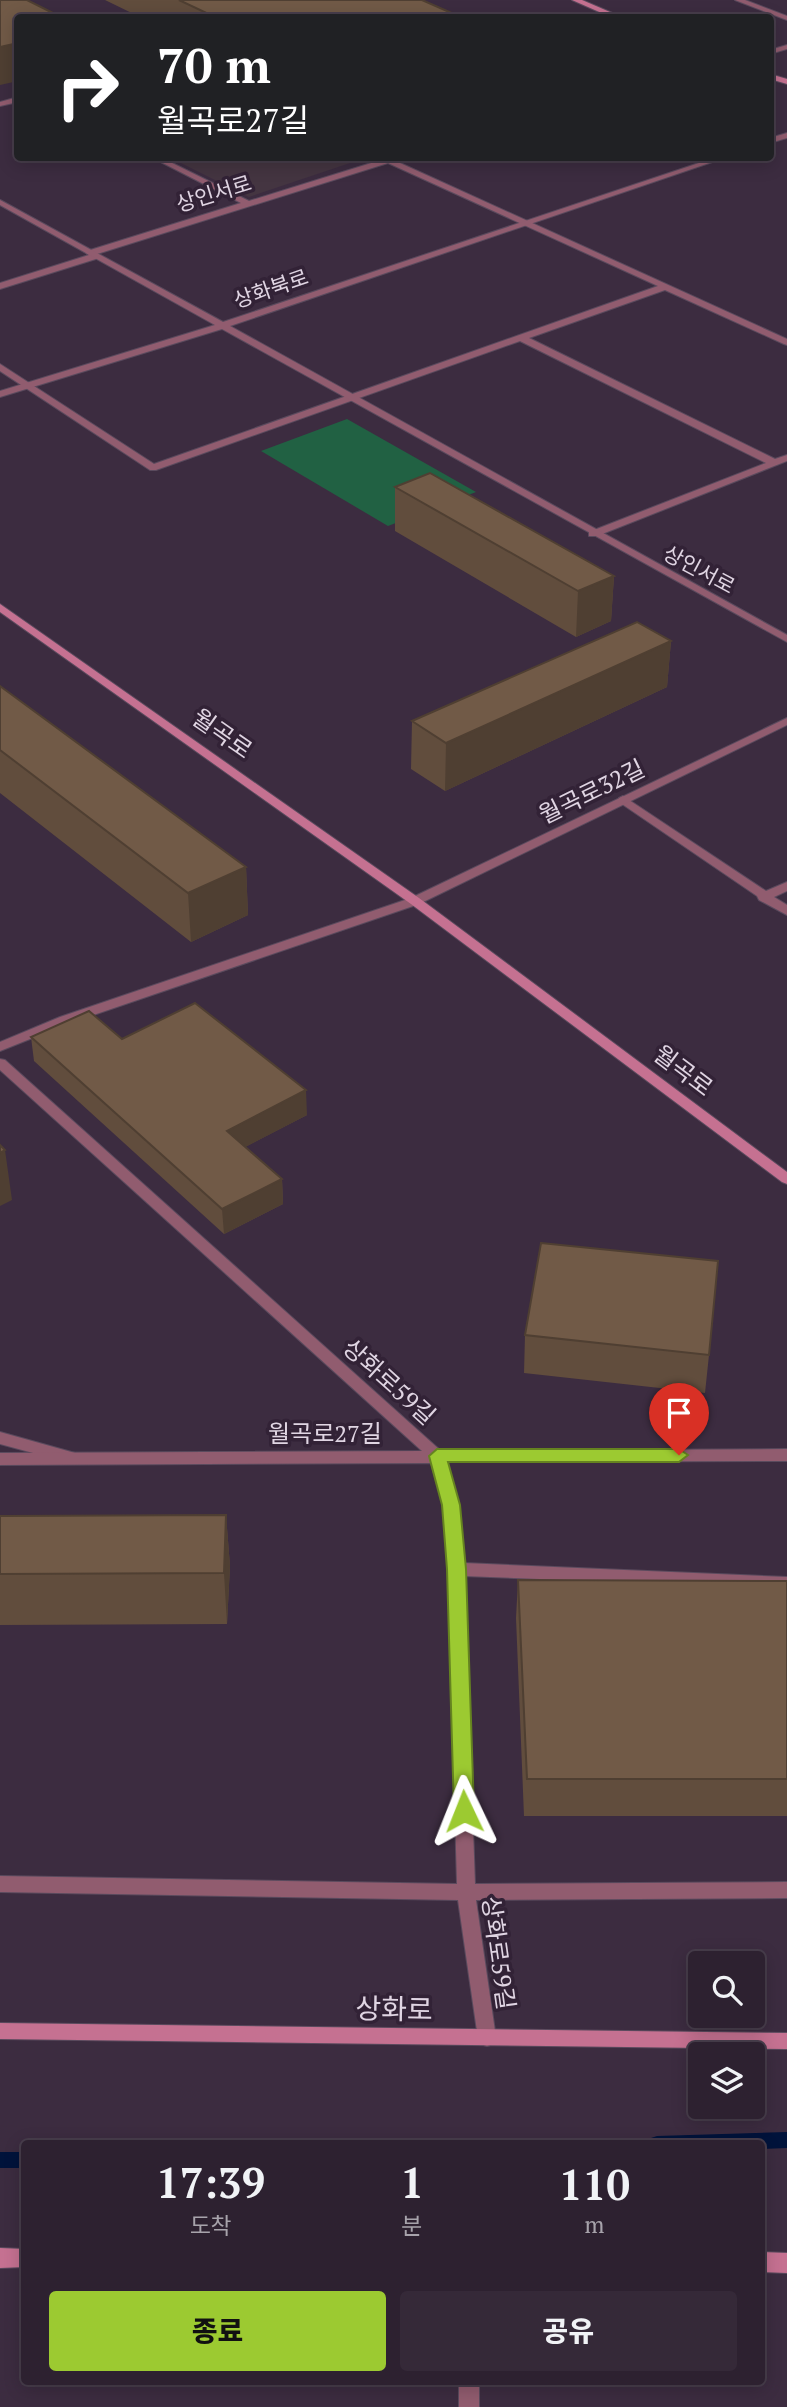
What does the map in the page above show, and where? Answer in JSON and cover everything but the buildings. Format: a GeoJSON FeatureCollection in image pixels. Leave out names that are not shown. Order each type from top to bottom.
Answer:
{"type":"FeatureCollection","features":[{"type":"Feature","properties":{"kind":"main road"},"geometry":{"type":"LineString","coordinates":[[576,0],[611,14]]}},
{"type":"Feature","properties":{"kind":"main road","name":"월곡로"},"geometry":{"type":"LineString","coordinates":[[0,607],[415,901],[787,1179]]}},
{"type":"Feature","properties":{"kind":"main road","name":"상화로"},"geometry":{"type":"LineString","coordinates":[[0,2031],[787,2042]]}},
{"type":"Feature","properties":{"kind":"main road"},"geometry":{"type":"LineString","coordinates":[[0,2258],[21,2258]]}},
{"type":"Feature","properties":{"kind":"main road"},"geometry":{"type":"LineString","coordinates":[[765,2262],[787,2263]]}},
{"type":"Feature","properties":{"kind":"street"},"geometry":{"type":"LineString","coordinates":[[739,0],[787,18]]}},
{"type":"Feature","properties":{"kind":"street"},"geometry":{"type":"LineString","coordinates":[[164,161],[249,204]]}},
{"type":"Feature","properties":{"kind":"street","name":"상인서로"},"geometry":{"type":"LineString","coordinates":[[93,254],[381,161]]}},
{"type":"Feature","properties":{"kind":"street"},"geometry":{"type":"LineString","coordinates":[[391,161],[787,342]]}},
{"type":"Feature","properties":{"kind":"street","name":"상화북로"},"geometry":{"type":"LineString","coordinates":[[0,394],[221,326],[711,161]]}},
{"type":"Feature","properties":{"kind":"street","name":"상인서로"},"geometry":{"type":"LineString","coordinates":[[0,202],[593,534],[787,639]]}},
{"type":"Feature","properties":{"kind":"street"},"geometry":{"type":"LineString","coordinates":[[0,286],[93,254]]}},
{"type":"Feature","properties":{"kind":"street"},"geometry":{"type":"LineString","coordinates":[[0,367],[153,468],[665,287]]}},
{"type":"Feature","properties":{"kind":"street"},"geometry":{"type":"LineString","coordinates":[[521,338],[774,463]]}},
{"type":"Feature","properties":{"kind":"street","name":"상인서로"},"geometry":{"type":"LineString","coordinates":[[593,534],[787,458]]}},
{"type":"Feature","properties":{"kind":"street","name":"월곡로32길"},"geometry":{"type":"LineString","coordinates":[[415,901],[787,721]]}},
{"type":"Feature","properties":{"kind":"street"},"geometry":{"type":"LineString","coordinates":[[623,800],[787,911]]}},
{"type":"Feature","properties":{"kind":"street"},"geometry":{"type":"LineString","coordinates":[[763,897],[787,886]]}},
{"type":"Feature","properties":{"kind":"street"},"geometry":{"type":"LineString","coordinates":[[0,1047],[65,1020],[415,901]]}},
{"type":"Feature","properties":{"kind":"street","name":"상화로59길"},"geometry":{"type":"LineString","coordinates":[[0,1063],[437,1456],[451,1505],[456,1569],[466,1892],[487,2038]]}},
{"type":"Feature","properties":{"kind":"street","name":"월곡로27길"},"geometry":{"type":"LineString","coordinates":[[0,1438],[73,1458]]}},
{"type":"Feature","properties":{"kind":"street","name":"월곡로27길"},"geometry":{"type":"LineString","coordinates":[[0,1459],[787,1455]]}},
{"type":"Feature","properties":{"kind":"street"},"geometry":{"type":"LineString","coordinates":[[456,1569],[787,1583]]}},
{"type":"Feature","properties":{"kind":"street"},"geometry":{"type":"LineString","coordinates":[[0,1884],[466,1892],[787,1890]]}},
{"type":"Feature","properties":{"kind":"street"},"geometry":{"type":"LineString","coordinates":[[469,2385],[470,2407]]}},
{"type":"Feature","properties":{"kind":"shaded area"},"geometry":{"type":"Polygon","coordinates":[[[177,161],[356,161],[249,197],[177,161]]]}},
{"type":"Feature","properties":{"kind":"green space"},"geometry":{"type":"Polygon","coordinates":[[[347,419],[476,492],[388,526],[261,451],[347,419]]]}},
{"type":"Feature","properties":{"kind":"waterway"},"geometry":{"type":"LineString","coordinates":[[765,2141],[787,2140]]}},
{"type":"Feature","properties":{"kind":"waterway"},"geometry":{"type":"LineString","coordinates":[[0,2160],[21,2160]]}},
{"type":"Feature","properties":{"kind":"route"},"geometry":{"type":"LineString","coordinates":[[464,1811],[456,1569],[451,1505],[437,1456],[679,1455]]}}]}
